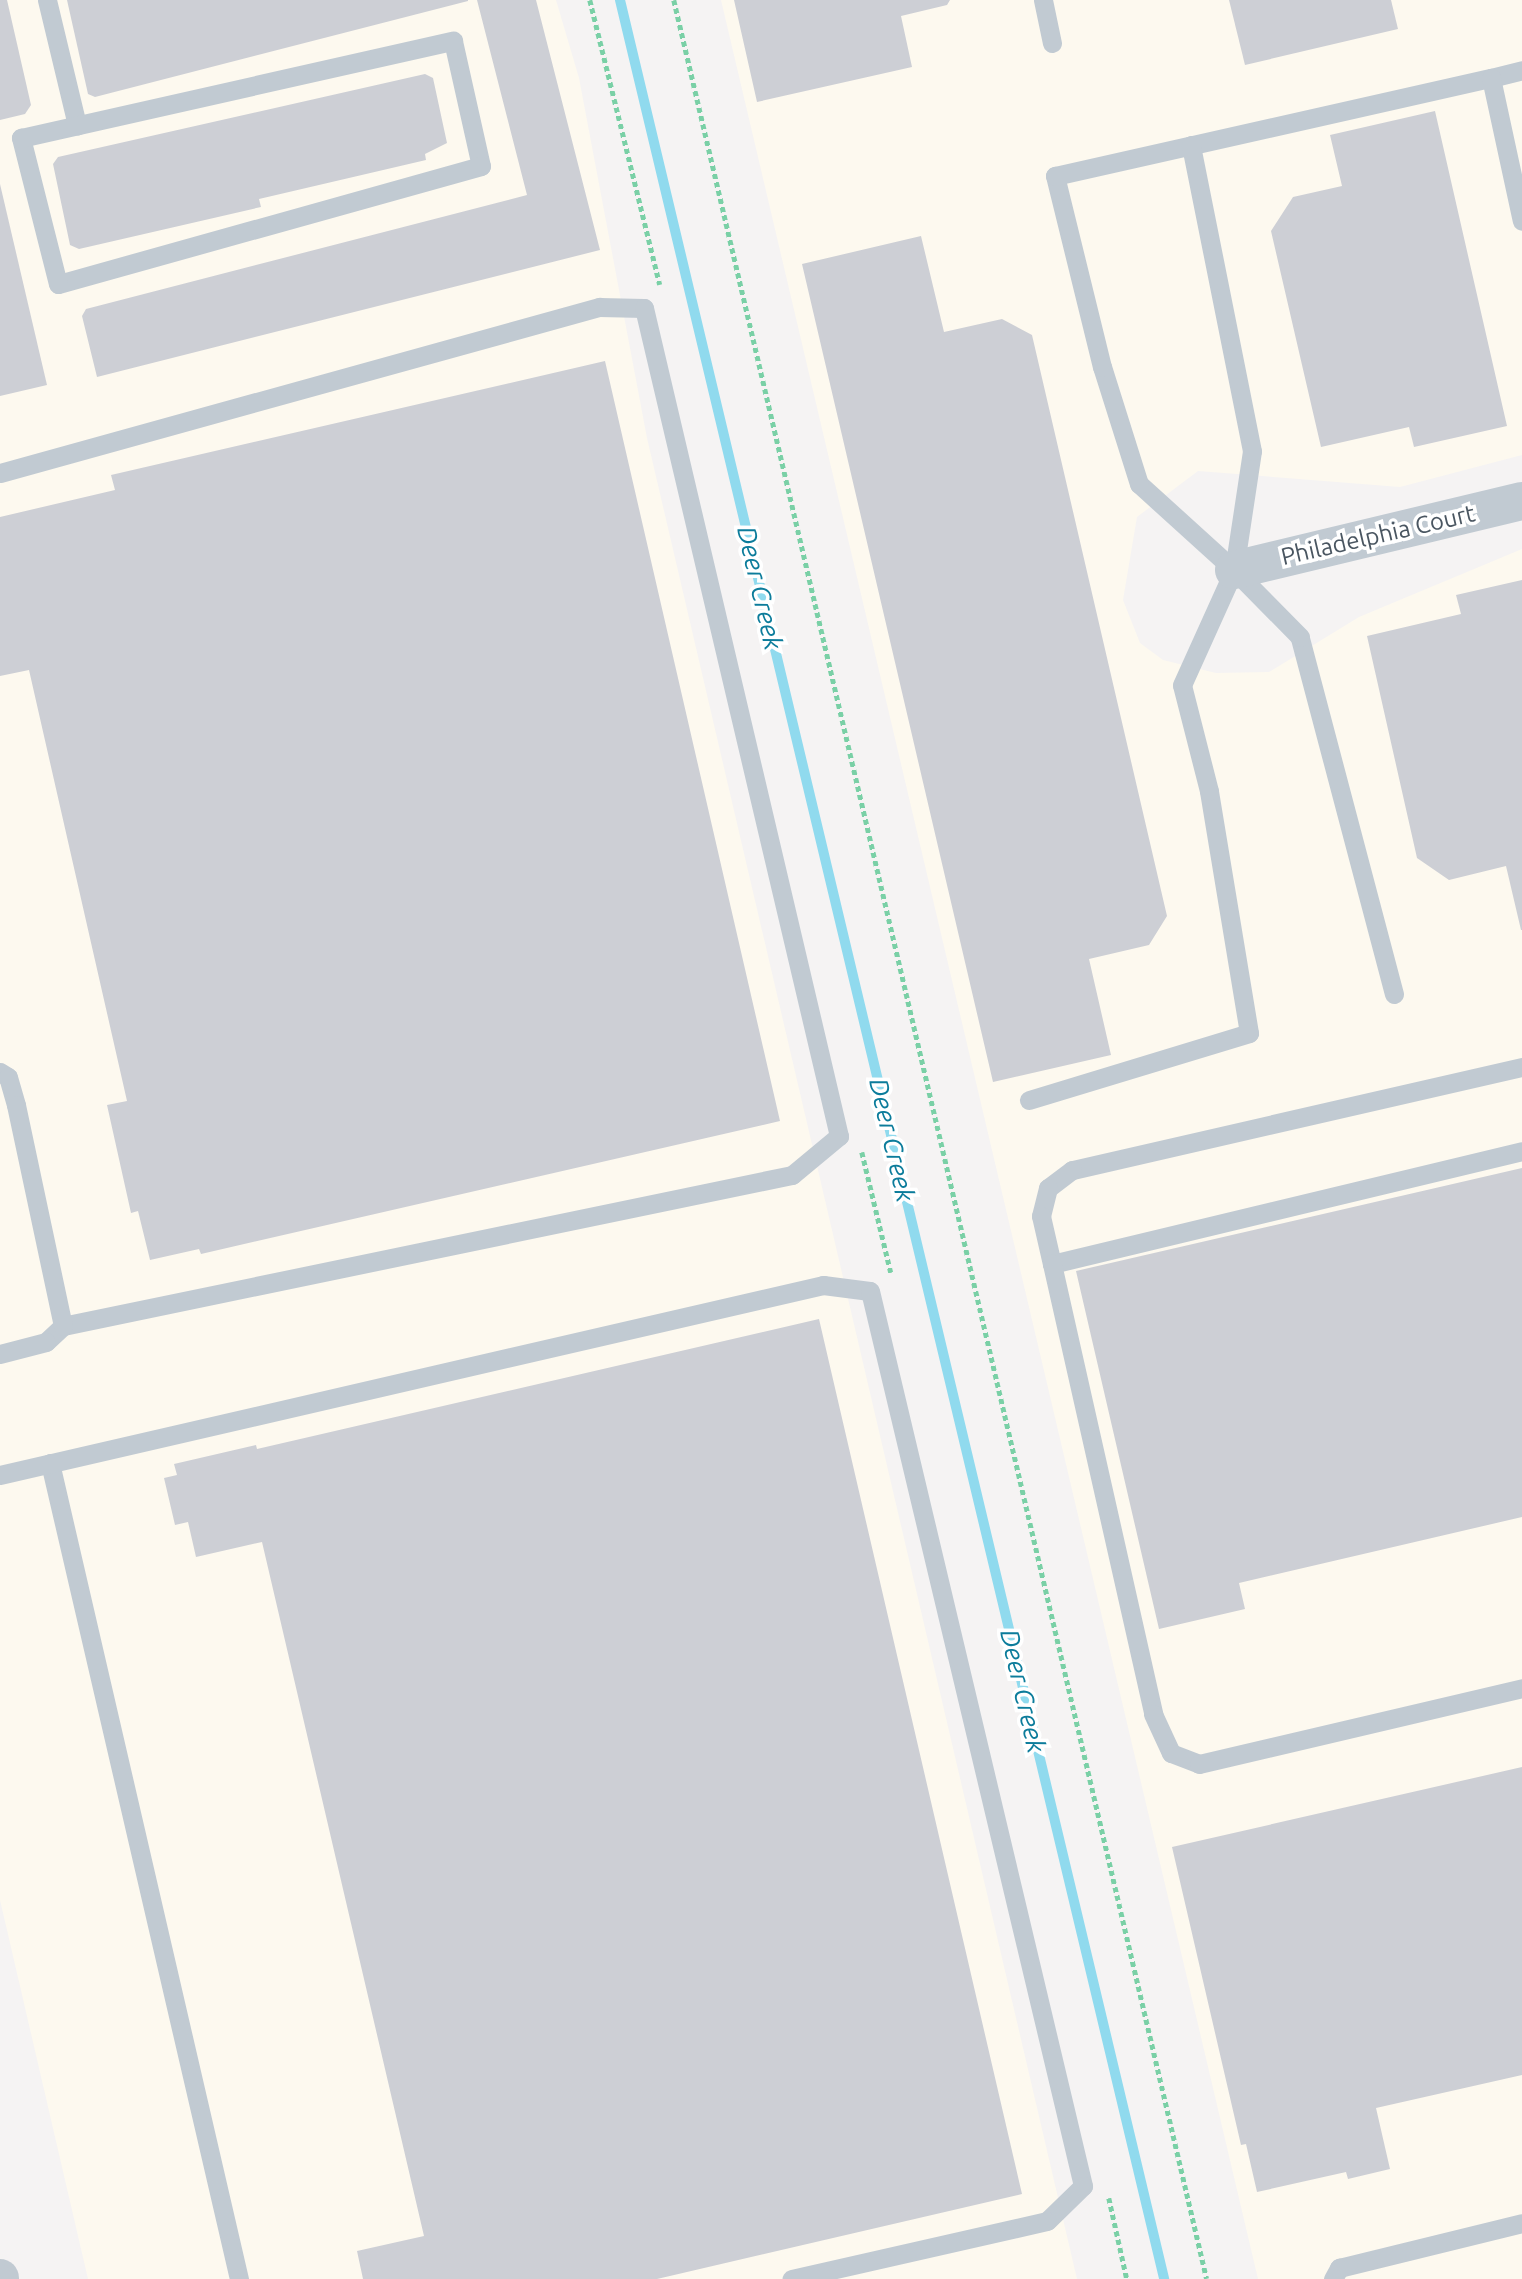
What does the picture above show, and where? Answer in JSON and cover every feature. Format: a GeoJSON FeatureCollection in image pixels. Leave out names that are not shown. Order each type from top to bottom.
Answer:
{"type":"FeatureCollection","features":[{"type":"Feature","properties":{"kind":"street","name":"Philadelphia Court"},"geometry":{"type":"LineString","coordinates":[[1234,569],[1522,501]]}},
{"type":"Feature","properties":{"kind":"lane"},"geometry":{"type":"LineString","coordinates":[[47,0],[77,125]]}},
{"type":"Feature","properties":{"kind":"lane"},"geometry":{"type":"LineString","coordinates":[[1043,0],[1052,43]]}},
{"type":"Feature","properties":{"kind":"lane"},"geometry":{"type":"LineString","coordinates":[[453,41],[481,166],[58,284],[21,138],[77,125],[453,41]]}},
{"type":"Feature","properties":{"kind":"lane"},"geometry":{"type":"LineString","coordinates":[[1394,994],[1300,637],[1234,569],[1139,484],[1102,367],[1055,176],[1522,70]]}},
{"type":"Feature","properties":{"kind":"lane"},"geometry":{"type":"LineString","coordinates":[[1491,78],[1522,221]]}},
{"type":"Feature","properties":{"kind":"lane"},"geometry":{"type":"LineString","coordinates":[[1029,1100],[1249,1033],[1209,790],[1182,685],[1234,569],[1252,451],[1191,145]]}},
{"type":"Feature","properties":{"kind":"lane"},"geometry":{"type":"LineString","coordinates":[[0,473],[599,307],[644,308],[839,1136],[792,1175],[63,1326],[46,1342],[0,1354]]}},
{"type":"Feature","properties":{"kind":"lane"},"geometry":{"type":"LineString","coordinates":[[1522,1068],[1072,1170],[1048,1188],[1041,1216],[1153,1714],[1171,1753],[1199,1764],[1522,1688]]}},
{"type":"Feature","properties":{"kind":"lane"},"geometry":{"type":"LineString","coordinates":[[0,1072],[8,1077],[16,1105],[63,1326]]}},
{"type":"Feature","properties":{"kind":"lane"},"geometry":{"type":"LineString","coordinates":[[1052,1264],[1522,1151]]}},
{"type":"Feature","properties":{"kind":"lane"},"geometry":{"type":"LineString","coordinates":[[0,1475],[823,1285],[870,1291],[1083,2186],[1047,2221],[791,2279]]}},
{"type":"Feature","properties":{"kind":"lane"},"geometry":{"type":"LineString","coordinates":[[50,1463],[239,2279]]}},
{"type":"Feature","properties":{"kind":"lane"},"geometry":{"type":"LineString","coordinates":[[1333,2279],[1339,2268],[1522,2223]]}},
{"type":"Feature","properties":{"kind":"path"},"geometry":{"type":"LineString","coordinates":[[674,0],[1207,2279]]}},
{"type":"Feature","properties":{"kind":"shaded area"},"geometry":{"type":"Polygon","coordinates":[[[0,0],[556,0],[579,78],[647,438],[1077,2279],[88,2279],[0,1900],[0,0]]]}},
{"type":"Feature","properties":{"kind":"shaded area"},"geometry":{"type":"Polygon","coordinates":[[[721,0],[1522,0],[1522,455],[1400,487],[1198,471],[1137,517],[1123,600],[1140,643],[1163,660],[1216,673],[1269,672],[1359,617],[1522,549],[1522,2279],[1258,2279],[721,0]]]}},
{"type":"Feature","properties":{"kind":"building"},"geometry":{"type":"Polygon","coordinates":[[[0,0],[7,0],[31,105],[25,114],[0,120],[0,0]]]}},
{"type":"Feature","properties":{"kind":"building"},"geometry":{"type":"Polygon","coordinates":[[[67,0],[468,1],[95,97],[88,94],[67,0]]]}},
{"type":"Feature","properties":{"kind":"building"},"geometry":{"type":"Polygon","coordinates":[[[477,0],[536,0],[600,250],[97,377],[82,316],[86,309],[527,195],[477,0]]]}},
{"type":"Feature","properties":{"kind":"building"},"geometry":{"type":"Polygon","coordinates":[[[734,0],[950,0],[947,5],[901,16],[912,67],[757,102],[734,0]]]}},
{"type":"Feature","properties":{"kind":"building"},"geometry":{"type":"Polygon","coordinates":[[[1229,0],[1391,0],[1398,29],[1245,65],[1229,0]]]}},
{"type":"Feature","properties":{"kind":"building"},"geometry":{"type":"Polygon","coordinates":[[[425,74],[433,78],[447,143],[425,154],[426,160],[259,199],[261,207],[79,249],[70,245],[53,164],[58,157],[425,74]]]}},
{"type":"Feature","properties":{"kind":"building"},"geometry":{"type":"Polygon","coordinates":[[[1435,111],[1507,426],[1414,447],[1409,427],[1321,447],[1271,231],[1293,197],[1342,186],[1330,135],[1435,111]]]}},
{"type":"Feature","properties":{"kind":"building"},"geometry":{"type":"Polygon","coordinates":[[[0,184],[47,385],[0,396],[0,184]]]}},
{"type":"Feature","properties":{"kind":"building"},"geometry":{"type":"Polygon","coordinates":[[[921,236],[944,332],[1002,319],[1032,335],[1167,916],[1149,945],[1089,959],[1111,1055],[993,1082],[802,264],[921,236]]]}},
{"type":"Feature","properties":{"kind":"building"},"geometry":{"type":"Polygon","coordinates":[[[605,361],[780,1121],[201,1254],[199,1249],[150,1260],[138,1211],[131,1213],[107,1105],[127,1101],[29,670],[0,676],[0,517],[115,490],[111,475],[605,361]]]}},
{"type":"Feature","properties":{"kind":"building"},"geometry":{"type":"Polygon","coordinates":[[[1522,580],[1521,930],[1506,866],[1449,880],[1417,858],[1367,636],[1461,614],[1456,595],[1522,580]]]}},
{"type":"Feature","properties":{"kind":"building"},"geometry":{"type":"Polygon","coordinates":[[[1522,1168],[1522,1517],[1239,1583],[1245,1609],[1159,1629],[1076,1271],[1522,1168]]]}},
{"type":"Feature","properties":{"kind":"building"},"geometry":{"type":"Polygon","coordinates":[[[819,1319],[1022,2194],[657,2279],[363,2279],[357,2251],[424,2236],[262,1542],[196,1557],[188,1522],[175,1525],[164,1478],[177,1475],[174,1464],[256,1445],[257,1449],[819,1319]]]}},
{"type":"Feature","properties":{"kind":"building"},"geometry":{"type":"Polygon","coordinates":[[[1522,1767],[1522,2075],[1376,2108],[1390,2169],[1348,2179],[1346,2172],[1257,2192],[1246,2144],[1241,2145],[1172,1847],[1522,1767]]]}},
{"type":"Feature","properties":{"kind":"waterway","name":"Deer Creek"},"geometry":{"type":"LineString","coordinates":[[620,0],[1164,2279]]}}]}
